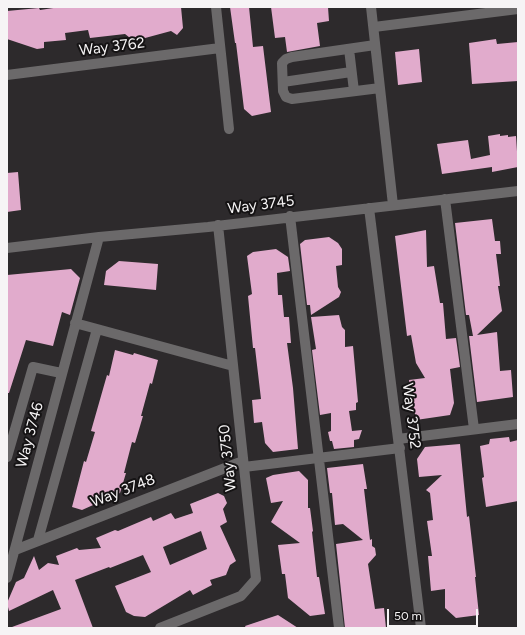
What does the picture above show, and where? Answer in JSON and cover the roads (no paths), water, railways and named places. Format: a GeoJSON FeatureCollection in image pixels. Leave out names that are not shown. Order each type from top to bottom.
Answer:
{"type":"FeatureCollection","features":[{"type":"Feature","properties":{"kind":"street"},"geometry":{"type":"LineString","coordinates":[[216,7],[229,129]]}},
{"type":"Feature","properties":{"kind":"street"},"geometry":{"type":"LineString","coordinates":[[371,7],[393,205]]}},
{"type":"Feature","properties":{"kind":"street"},"geometry":{"type":"LineString","coordinates":[[374,27],[450,12],[518,9]]}},
{"type":"Feature","properties":{"kind":"street"},"geometry":{"type":"LineString","coordinates":[[376,45],[286,59],[282,63],[283,91],[286,97],[292,99],[380,88]]}},
{"type":"Feature","properties":{"kind":"street","name":"Way 3762"},"geometry":{"type":"LineString","coordinates":[[7,75],[220,48]]}},
{"type":"Feature","properties":{"kind":"street"},"geometry":{"type":"LineString","coordinates":[[349,49],[354,92]]}},
{"type":"Feature","properties":{"kind":"street"},"geometry":{"type":"LineString","coordinates":[[283,82],[351,72]]}},
{"type":"Feature","properties":{"kind":"street","name":"Way 3745"},"geometry":{"type":"LineString","coordinates":[[7,248],[99,237],[208,227],[290,216],[518,191]]}},
{"type":"Feature","properties":{"kind":"street"},"geometry":{"type":"LineString","coordinates":[[445,199],[474,430]]}},
{"type":"Feature","properties":{"kind":"street","name":"Way 3752"},"geometry":{"type":"LineString","coordinates":[[369,208],[421,628]]}},
{"type":"Feature","properties":{"kind":"street"},"geometry":{"type":"LineString","coordinates":[[290,216],[339,628]]}},
{"type":"Feature","properties":{"kind":"street","name":"Way 3750"},"geometry":{"type":"LineString","coordinates":[[160,628],[241,596],[256,579],[218,225]]}},
{"type":"Feature","properties":{"kind":"street","name":"Way 3746"},"geometry":{"type":"LineString","coordinates":[[7,576],[13,543],[99,237]]}},
{"type":"Feature","properties":{"kind":"street"},"geometry":{"type":"LineString","coordinates":[[75,322],[233,366]]}},
{"type":"Feature","properties":{"kind":"street"},"geometry":{"type":"LineString","coordinates":[[38,540],[97,329]]}},
{"type":"Feature","properties":{"kind":"street"},"geometry":{"type":"LineString","coordinates":[[7,457],[33,367],[61,373]]}},
{"type":"Feature","properties":{"kind":"street","name":"Way 3748"},"geometry":{"type":"LineString","coordinates":[[13,543],[38,540],[244,464],[319,458],[474,430],[518,424]]}}]}
